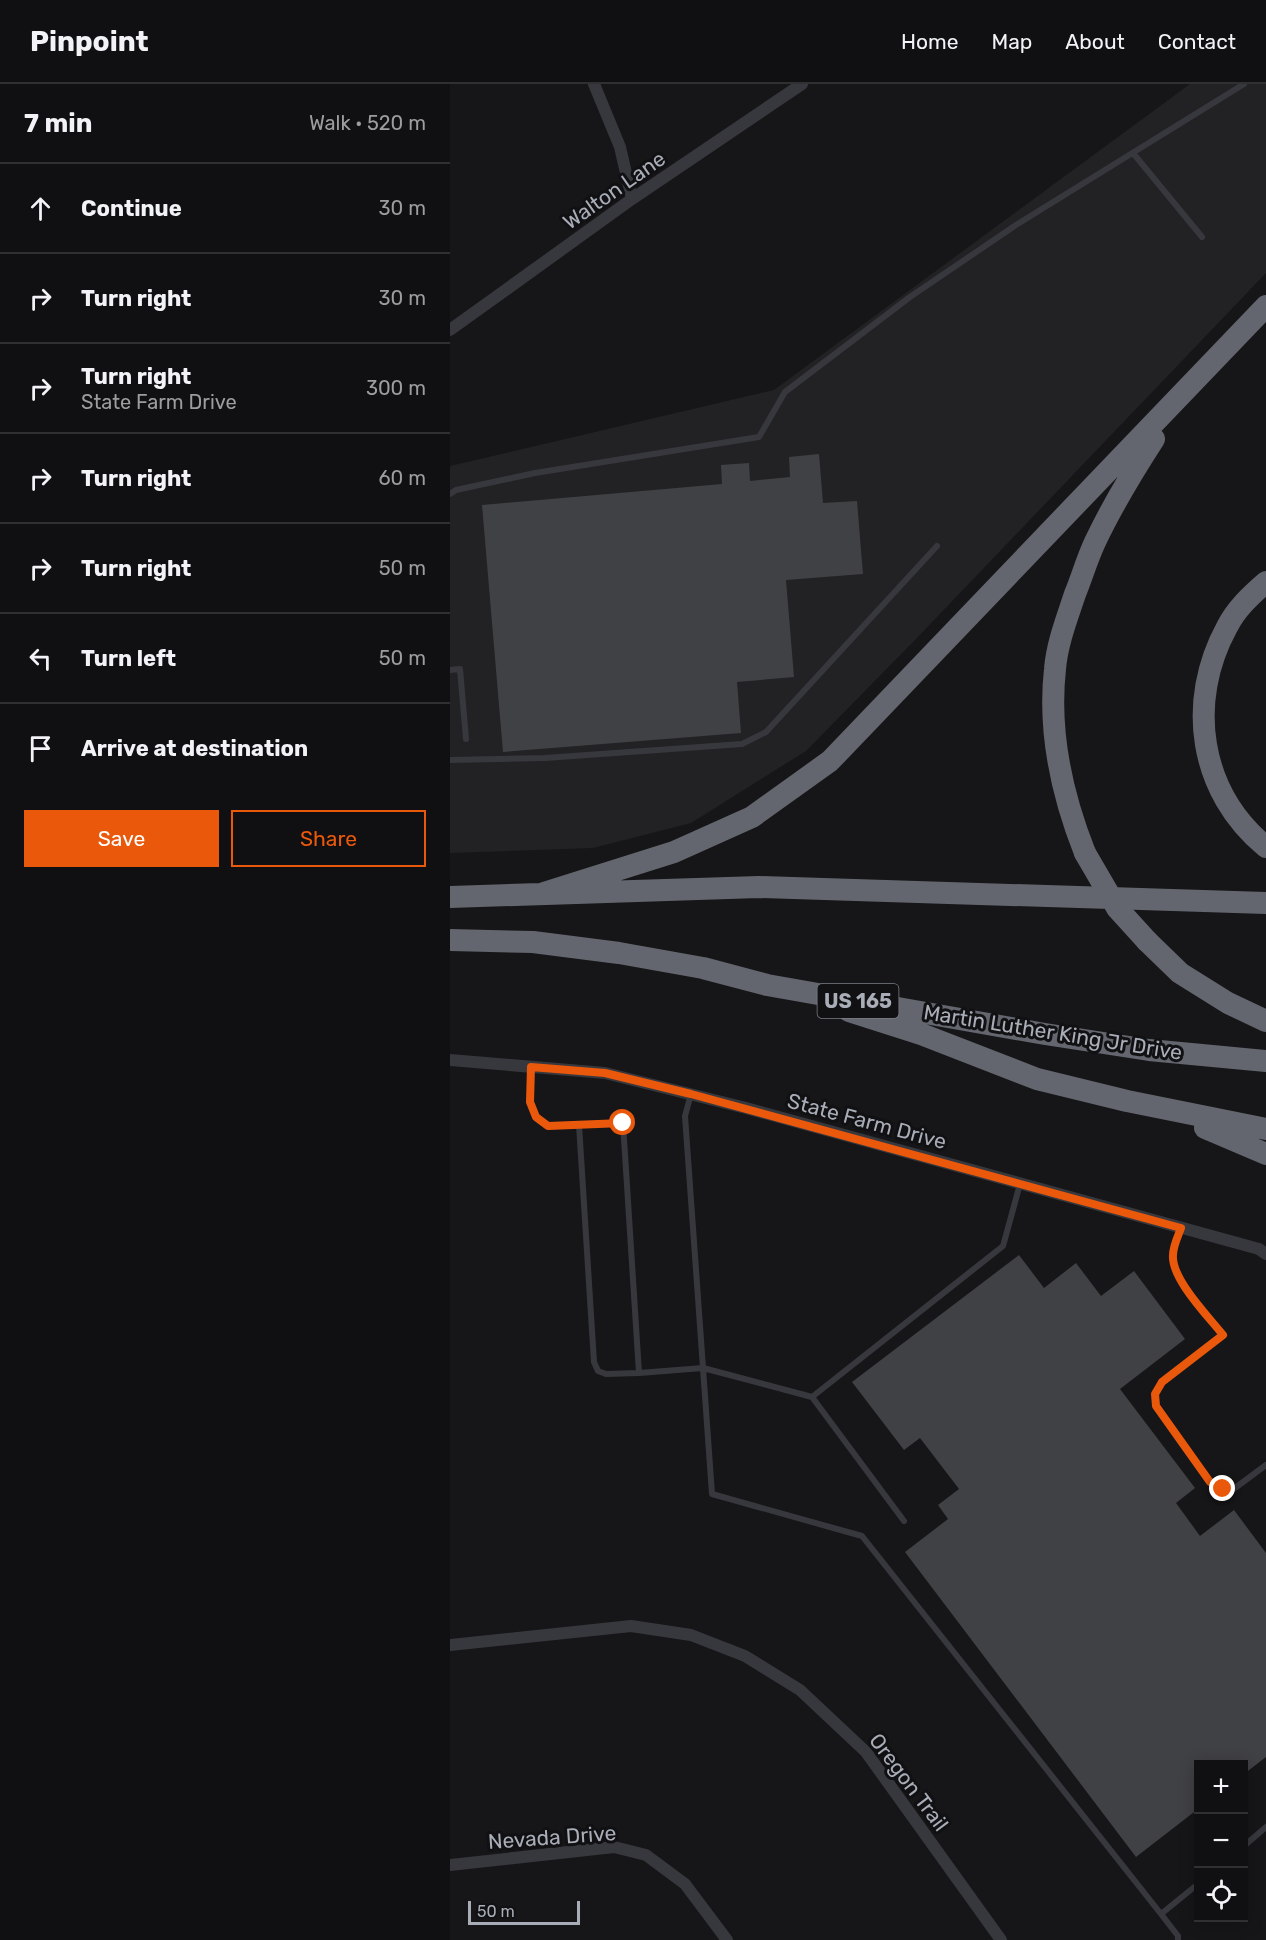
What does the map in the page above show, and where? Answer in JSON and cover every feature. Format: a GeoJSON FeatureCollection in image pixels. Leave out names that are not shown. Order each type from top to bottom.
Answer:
{"type":"FeatureCollection","features":[{"type":"Feature","properties":{"kind":"highway"},"geometry":{"type":"LineString","coordinates":[[544,893],[674,852],[752,817],[830,761],[1266,306]]}},
{"type":"Feature","properties":{"kind":"highway"},"geometry":{"type":"LineString","coordinates":[[1182,395],[1123,487],[1094,545],[1067,618],[1055,667],[1053,709],[1058,762],[1066,798],[1085,853],[1117,908],[1180,973],[1228,1003],[1266,1021]]}},
{"type":"Feature","properties":{"kind":"highway"},"geometry":{"type":"LineString","coordinates":[[1266,582],[1245,602],[1227,626],[1210,664],[1202,704],[1205,750],[1224,797],[1252,836],[1266,847]]}},
{"type":"Feature","properties":{"kind":"highway"},"geometry":{"type":"LineString","coordinates":[[450,897],[759,887],[1266,903]]}},
{"type":"Feature","properties":{"kind":"highway","name":"Martin Luther King Jr Drive"},"geometry":{"type":"LineString","coordinates":[[450,940],[533,942],[619,953],[703,968],[767,985],[1045,1034],[1149,1050],[1266,1061]]}},
{"type":"Feature","properties":{"kind":"highway"},"geometry":{"type":"LineString","coordinates":[[767,985],[921,1034],[1037,1079],[1127,1101],[1266,1129]]}},
{"type":"Feature","properties":{"kind":"highway"},"geometry":{"type":"LineString","coordinates":[[1127,1101],[1226,1135],[1266,1154]]}},
{"type":"Feature","properties":{"kind":"street"},"geometry":{"type":"LineString","coordinates":[[594,84],[620,147],[632,199]]}},
{"type":"Feature","properties":{"kind":"street","name":"Walton Lane"},"geometry":{"type":"LineString","coordinates":[[450,330],[632,199],[802,84]]}},
{"type":"Feature","properties":{"kind":"street","name":"State Farm Drive"},"geometry":{"type":"LineString","coordinates":[[450,1060],[605,1073],[1021,1183],[1258,1249],[1266,1254]]}},
{"type":"Feature","properties":{"kind":"street","name":"Oregon Trail"},"geometry":{"type":"LineString","coordinates":[[450,1645],[631,1626],[691,1635],[745,1656],[800,1690],[866,1752],[1001,1940]]}},
{"type":"Feature","properties":{"kind":"street","name":"Nevada Drive"},"geometry":{"type":"LineString","coordinates":[[450,1864],[614,1847],[646,1855],[685,1884],[727,1940]]}},
{"type":"Feature","properties":{"kind":"lane"},"geometry":{"type":"LineString","coordinates":[[450,494],[456,490],[535,473],[759,437],[785,392],[910,297],[1016,225],[1244,84]]}},
{"type":"Feature","properties":{"kind":"lane"},"geometry":{"type":"LineString","coordinates":[[1133,153],[1202,237]]}},
{"type":"Feature","properties":{"kind":"lane"},"geometry":{"type":"LineString","coordinates":[[450,760],[545,758],[742,744],[766,732],[937,546]]}},
{"type":"Feature","properties":{"kind":"lane"},"geometry":{"type":"LineString","coordinates":[[450,670],[460,669],[466,739]]}},
{"type":"Feature","properties":{"kind":"lane"},"geometry":{"type":"LineString","coordinates":[[531,1067],[530,1102],[536,1117],[548,1126],[623,1123],[639,1372]]}},
{"type":"Feature","properties":{"kind":"lane"},"geometry":{"type":"LineString","coordinates":[[691,1094],[685,1116],[712,1494],[862,1536],[1161,1914],[1178,1936],[1178,1940]]}},
{"type":"Feature","properties":{"kind":"lane"},"geometry":{"type":"LineString","coordinates":[[579,1125],[594,1362],[598,1371],[606,1374],[703,1368],[812,1397],[904,1521]]}},
{"type":"Feature","properties":{"kind":"lane"},"geometry":{"type":"LineString","coordinates":[[812,1397],[1004,1246],[1021,1183]]}},
{"type":"Feature","properties":{"kind":"lane"},"geometry":{"type":"LineString","coordinates":[[1181,1228],[1173,1256],[1175,1270],[1182,1283],[1223,1335],[1162,1382],[1155,1394],[1156,1406],[1210,1482],[1223,1489],[1235,1488],[1266,1465]]}},
{"type":"Feature","properties":{"kind":"lane"},"geometry":{"type":"LineString","coordinates":[[1248,1843],[1266,1827]]}},
{"type":"Feature","properties":{"kind":"lane"},"geometry":{"type":"LineString","coordinates":[[1161,1914],[1194,1887]]}},
{"type":"Feature","properties":{"kind":"shaded area"},"geometry":{"type":"Polygon","coordinates":[[[1190,84],[1266,84],[1266,273],[915,640],[806,751],[691,823],[593,848],[450,853],[450,466],[774,390],[1190,84]]]}},
{"type":"Feature","properties":{"kind":"building"},"geometry":{"type":"Polygon","coordinates":[[[819,454],[823,503],[857,501],[863,574],[786,580],[794,677],[737,682],[741,733],[503,752],[482,505],[722,484],[721,465],[749,463],[750,481],[790,477],[789,457],[819,454]]]}},
{"type":"Feature","properties":{"kind":"building"},"geometry":{"type":"Polygon","coordinates":[[[1019,1255],[1044,1288],[1076,1263],[1101,1296],[1134,1271],[1185,1339],[1120,1389],[1195,1488],[1176,1503],[1200,1536],[1234,1510],[1266,1553],[1266,1757],[1248,1771],[1248,1760],[1194,1760],[1194,1812],[1136,1857],[905,1552],[948,1519],[938,1505],[959,1489],[920,1438],[904,1450],[852,1382],[1019,1255]]]}},
{"type":"Feature","properties":{"kind":"route"},"geometry":{"type":"LineString","coordinates":[[623,1123],[548,1126],[536,1117],[530,1102],[531,1067],[605,1073],[691,1094],[1181,1228],[1173,1256],[1175,1270],[1182,1283],[1223,1335],[1162,1382],[1155,1394],[1156,1406],[1210,1482],[1223,1489]]}}]}
